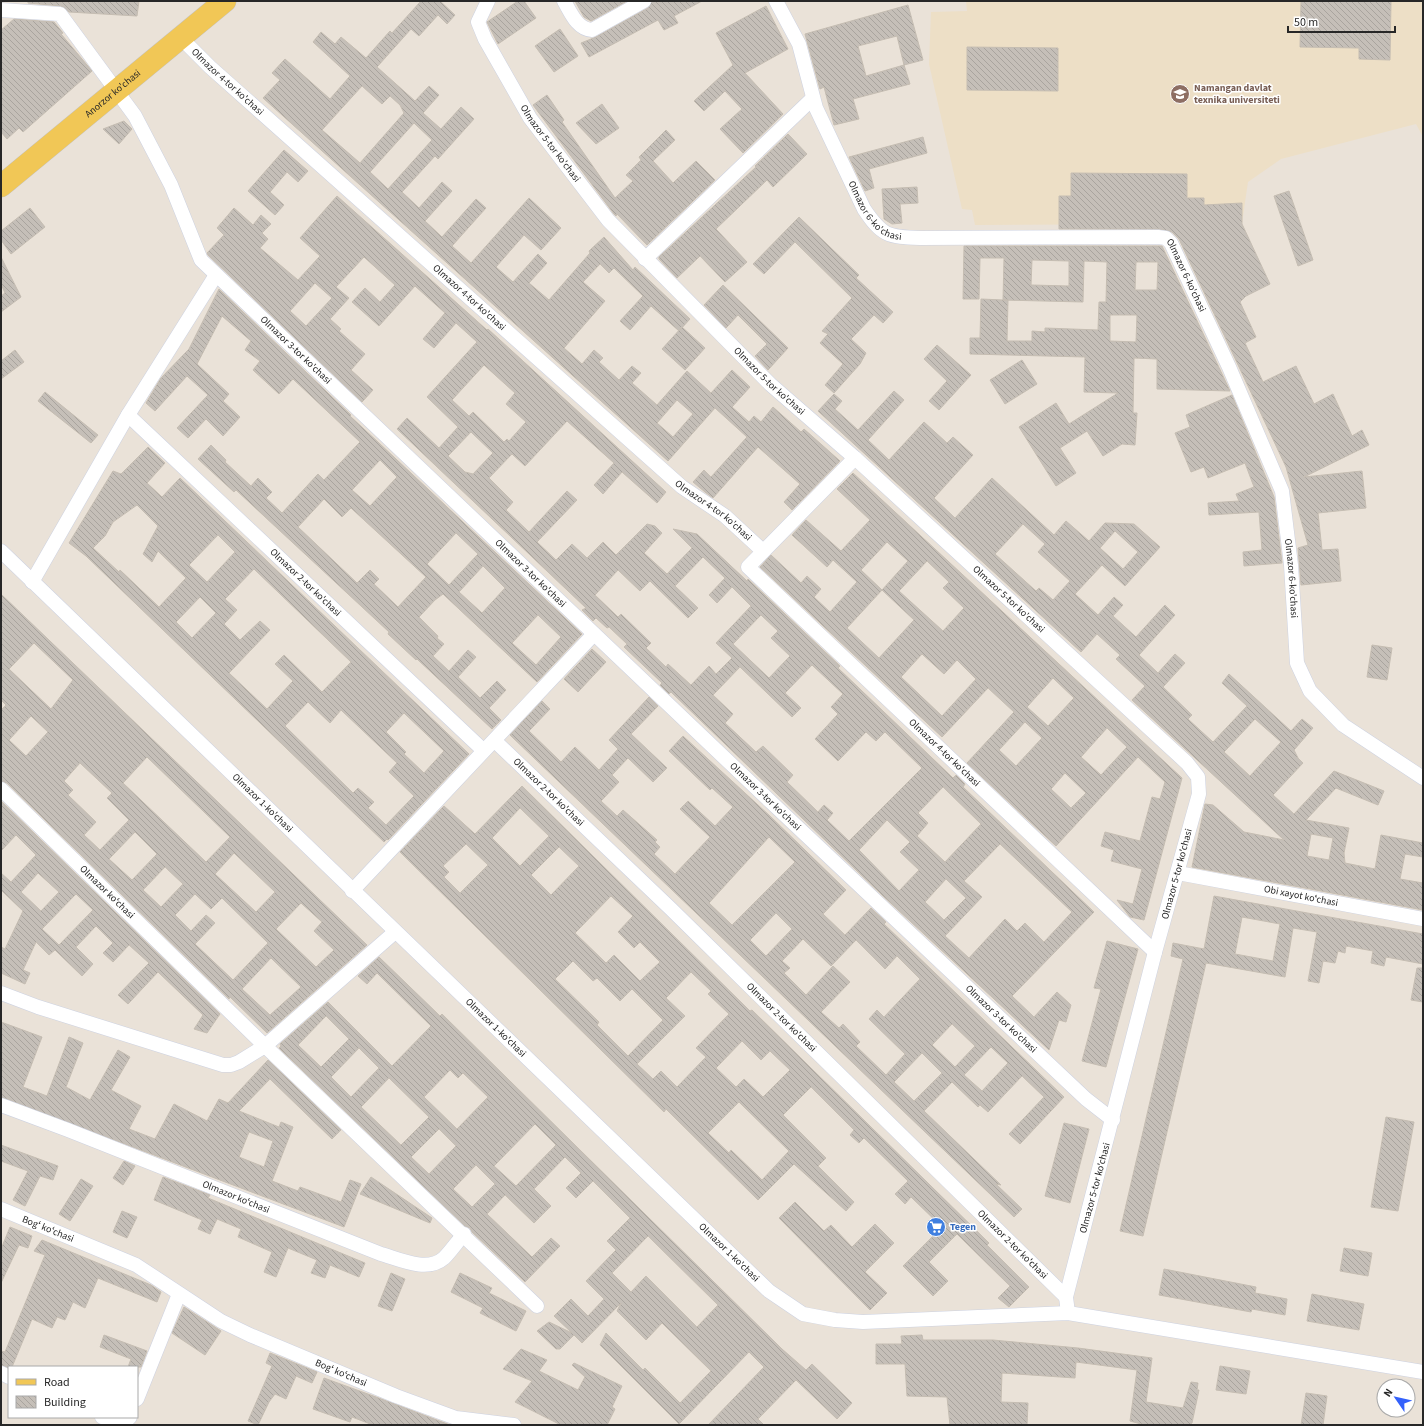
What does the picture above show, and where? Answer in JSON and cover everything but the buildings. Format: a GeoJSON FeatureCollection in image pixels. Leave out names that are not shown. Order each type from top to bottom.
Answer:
{"type":"FeatureCollection","features":[{"type":"Feature","properties":{"kind":"main road","name":"Anorzor ko'chasi"},"geometry":{"type":"LineString","coordinates":[[1,186],[225,1]]}},
{"type":"Feature","properties":{"kind":"street","name":"Olmazor 5-tor ko'chasi"},"geometry":{"type":"LineString","coordinates":[[488,1],[478,22],[485,39],[530,118],[608,220],[770,384],[855,458],[1191,768],[1198,777],[1199,794],[1155,952],[1113,1120],[1066,1297],[1068,1313]]}},
{"type":"Feature","properties":{"kind":"street"},"geometry":{"type":"LineString","coordinates":[[564,1],[577,23],[583,28],[592,30],[644,1]]}},
{"type":"Feature","properties":{"kind":"street","name":"Olmazor 6-ko'chasi"},"geometry":{"type":"LineString","coordinates":[[776,1],[799,44],[816,108],[864,209],[874,224],[885,234],[920,238],[1166,238],[1171,243],[1230,367],[1282,491],[1291,565],[1297,663],[1310,691],[1343,725],[1423,778]]}},
{"type":"Feature","properties":{"kind":"street","name":"Olmazor 3-tor ko'chasi"},"geometry":{"type":"LineString","coordinates":[[1,10],[60,14],[136,116],[171,185],[201,260],[1080,1093],[1113,1120]]}},
{"type":"Feature","properties":{"kind":"street","name":"Olmazor 4-tor ko'chasi"},"geometry":{"type":"LineString","coordinates":[[181,38],[210,67],[682,487],[725,516],[763,551]]}},
{"type":"Feature","properties":{"kind":"street"},"geometry":{"type":"LineString","coordinates":[[645,258],[813,98]]}},
{"type":"Feature","properties":{"kind":"street"},"geometry":{"type":"LineString","coordinates":[[32,582],[128,415],[216,275]]}},
{"type":"Feature","properties":{"kind":"street","name":"Olmazor 2-tor ko'chasi"},"geometry":{"type":"LineString","coordinates":[[128,415],[483,750]]}},
{"type":"Feature","properties":{"kind":"street","name":"Olmazor 4-tor ko'chasi"},"geometry":{"type":"LineString","coordinates":[[855,458],[748,567],[1155,952]]}},
{"type":"Feature","properties":{"kind":"street","name":"Olmazor 1-ko'chasi"},"geometry":{"type":"LineString","coordinates":[[3,557],[32,582],[769,1291],[803,1314],[834,1320],[863,1322],[1068,1313],[1423,1372]]}},
{"type":"Feature","properties":{"kind":"street"},"geometry":{"type":"LineString","coordinates":[[352,891],[483,750],[495,741],[594,634]]}},
{"type":"Feature","properties":{"kind":"street","name":"Olmazor 2-tor ko'chasi"},"geometry":{"type":"LineString","coordinates":[[495,741],[671,909],[1066,1297]]}},
{"type":"Feature","properties":{"kind":"street","name":"Olmazor koʻchasi"},"geometry":{"type":"LineString","coordinates":[[1,789],[265,1046],[464,1234],[537,1306]]}},
{"type":"Feature","properties":{"kind":"street","name":"Obi xayot koʻchasi"},"geometry":{"type":"LineString","coordinates":[[1178,873],[1423,919]]}},
{"type":"Feature","properties":{"kind":"street"},"geometry":{"type":"LineString","coordinates":[[1,993],[38,1007],[223,1065],[232,1065],[265,1046],[395,932]]}},
{"type":"Feature","properties":{"kind":"street","name":"Olmazor koʻchasi"},"geometry":{"type":"LineString","coordinates":[[1,1106],[68,1130],[381,1254],[406,1262],[427,1265],[442,1259],[464,1234]]}},
{"type":"Feature","properties":{"kind":"street","name":"Bogʻ koʻchasi"},"geometry":{"type":"LineString","coordinates":[[1,1209],[136,1265],[172,1287],[179,1294],[221,1321],[244,1333],[396,1396],[456,1418],[514,1425]]}},
{"type":"Feature","properties":{"kind":"street"},"geometry":{"type":"LineString","coordinates":[[138,1396],[179,1294]]}},
{"type":"Feature","properties":{"kind":"street"},"geometry":{"type":"LineString","coordinates":[[104,1418],[117,1423],[124,1423],[129,1418]]}},
{"type":"Feature","properties":{"kind":"shaded area","name":"Namangan davlat texnika universiteti"},"geometry":{"type":"Polygon","coordinates":[[[966,1],[1423,1],[1423,137],[1416,124],[1281,159],[1248,182],[1242,223],[975,225],[972,210],[962,209],[929,64],[931,12],[967,11],[966,1]]]}},
{"type":"Feature","properties":{"kind":"place","name":"Namangan davlat texnika universiteti"},"geometry":{"type":"Point","coordinates":[1180,94]}},
{"type":"Feature","properties":{"kind":"place","name":"Tegen"},"geometry":{"type":"Point","coordinates":[936,1227]}}]}
